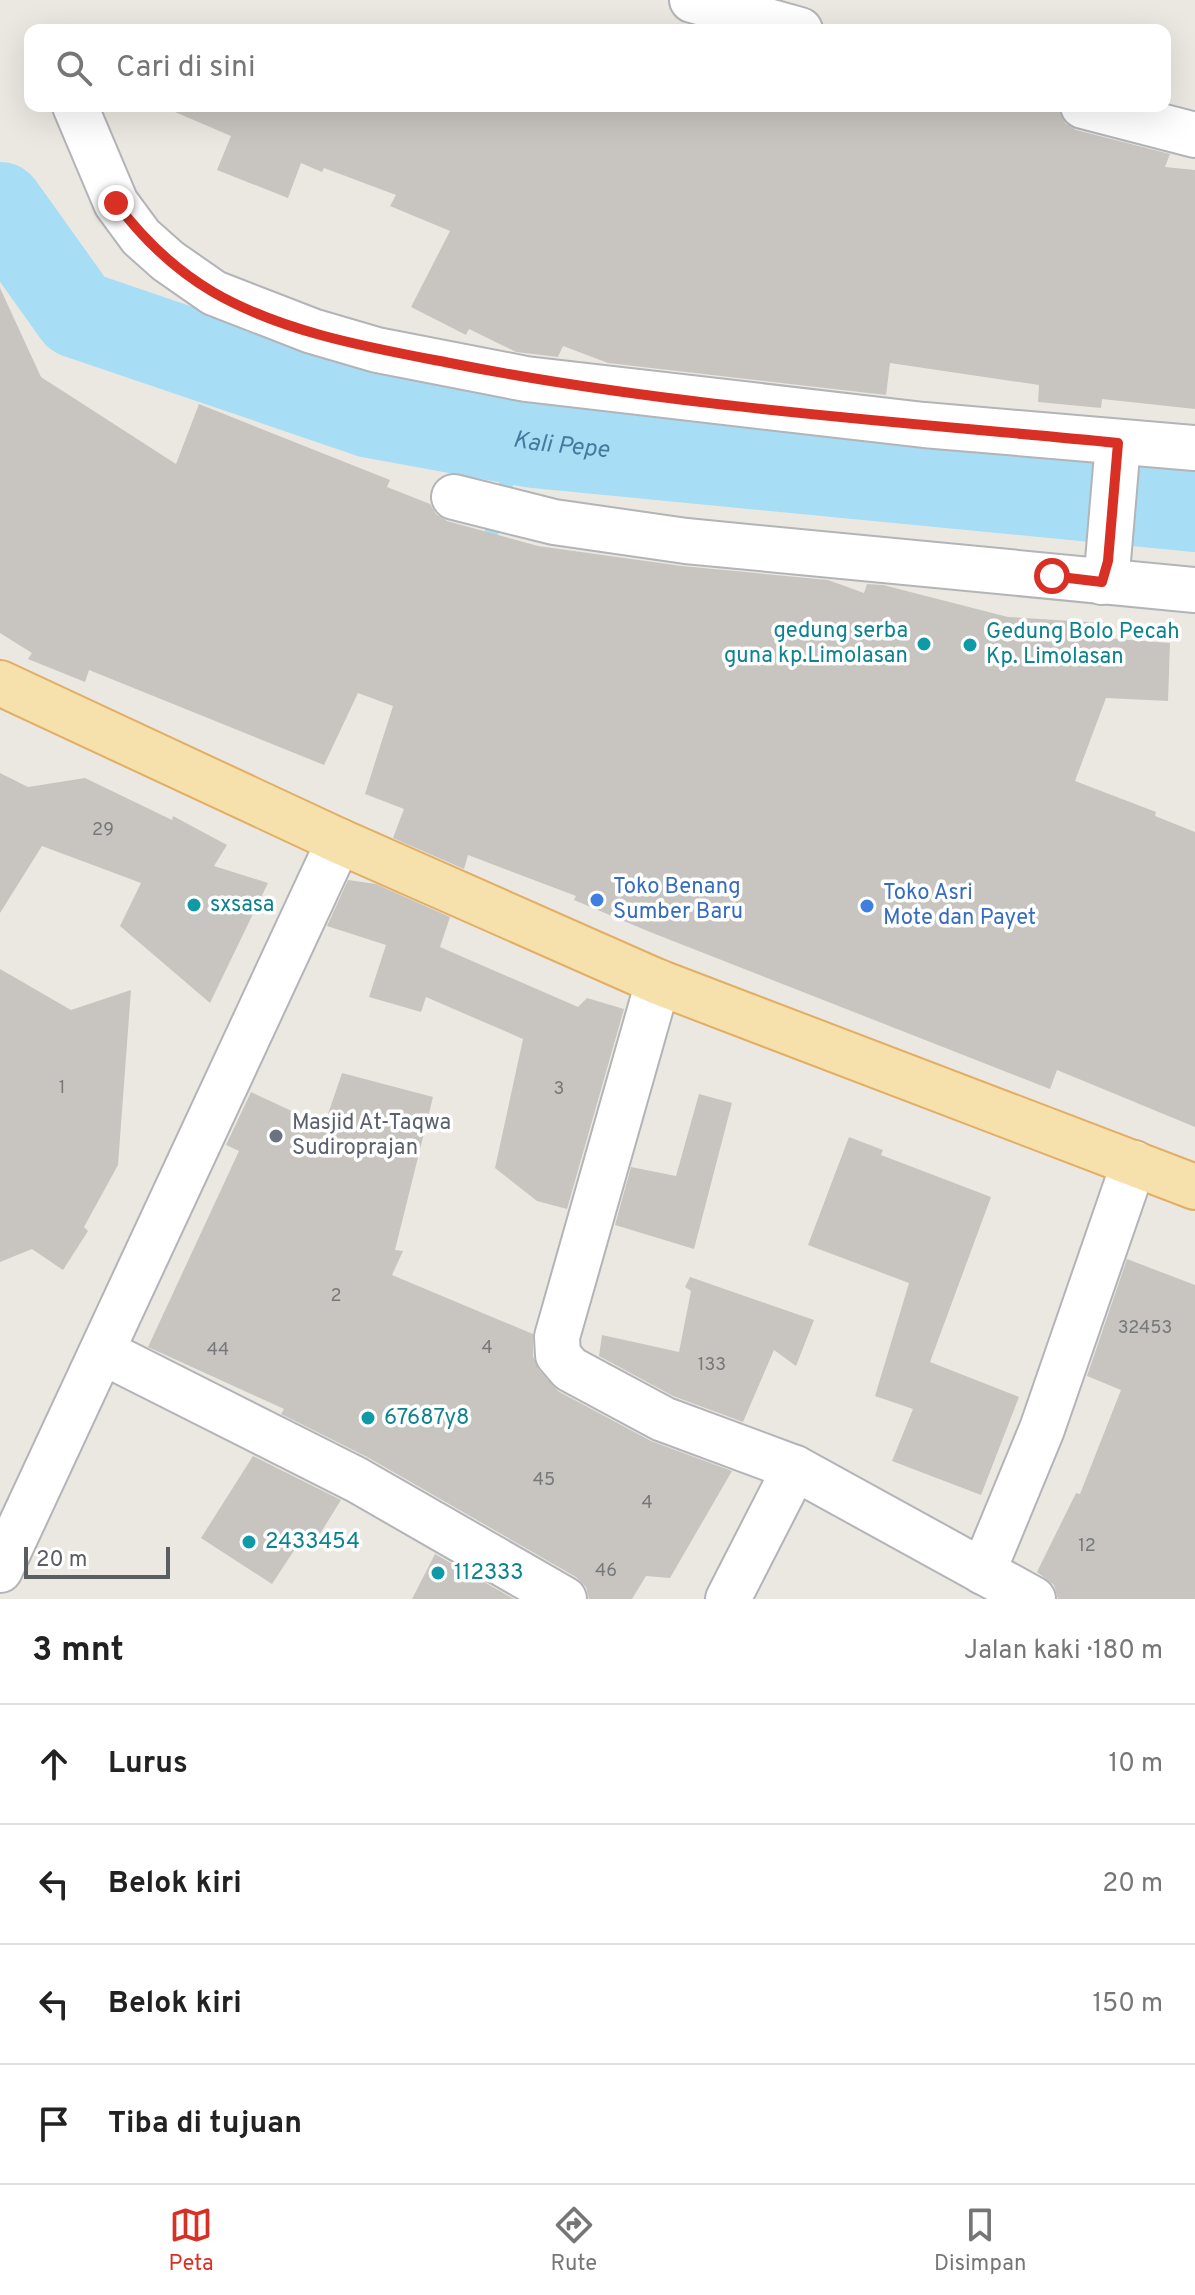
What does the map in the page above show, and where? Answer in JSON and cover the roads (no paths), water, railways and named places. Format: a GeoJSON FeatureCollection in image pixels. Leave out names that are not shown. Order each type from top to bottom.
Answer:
{"type":"FeatureCollection","features":[{"type":"Feature","properties":{"kind":"main road"},"geometry":{"type":"LineString","coordinates":[[0,683],[339,841],[658,982],[1195,1187]]}},
{"type":"Feature","properties":{"kind":"street"},"geometry":{"type":"LineString","coordinates":[[692,0],[778,24]]}},
{"type":"Feature","properties":{"kind":"street"},"geometry":{"type":"LineString","coordinates":[[78,112],[116,203],[141,237],[168,261],[214,293],[312,331],[377,350],[526,379],[908,424],[1118,457],[1195,448]]}},
{"type":"Feature","properties":{"kind":"street"},"geometry":{"type":"LineString","coordinates":[[1106,112],[1195,135]]}},
{"type":"Feature","properties":{"kind":"street"},"geometry":{"type":"LineString","coordinates":[[1105,572],[1118,457]]}},
{"type":"Feature","properties":{"kind":"street"},"geometry":{"type":"LineString","coordinates":[[454,497],[517,515],[686,541],[1105,572],[1195,590]]}},
{"type":"Feature","properties":{"kind":"street"},"geometry":{"type":"LineString","coordinates":[[0,1570],[339,841]]}},
{"type":"Feature","properties":{"kind":"street"},"geometry":{"type":"LineString","coordinates":[[658,982],[557,1337],[558,1355],[570,1369],[663,1419],[795,1468],[1033,1599]]}},
{"type":"Feature","properties":{"kind":"street"},"geometry":{"type":"LineString","coordinates":[[983,1572],[1042,1429],[1134,1163]]}},
{"type":"Feature","properties":{"kind":"street"},"geometry":{"type":"LineString","coordinates":[[103,1352],[357,1480],[564,1599]]}},
{"type":"Feature","properties":{"kind":"street"},"geometry":{"type":"LineString","coordinates":[[728,1599],[795,1468]]}},
{"type":"Feature","properties":{"kind":"waterway","name":"Kali Pepe"},"geometry":{"type":"LineString","coordinates":[[0,206],[77,314],[371,414],[534,444],[1195,508]]}},
{"type":"Feature","properties":{"kind":"waterway"},"geometry":{"type":"LineString","coordinates":[[486,551],[519,441]]}},
{"type":"Feature","properties":{"kind":"place","name":"gedung serba guna kp.Limolasan"},"geometry":{"type":"Point","coordinates":[924,644]}},
{"type":"Feature","properties":{"kind":"place","name":"Gedung Bolo Pecah Kp. Limolasan"},"geometry":{"type":"Point","coordinates":[970,645]}},
{"type":"Feature","properties":{"kind":"place","name":"Toko Benang Sumber Baru"},"geometry":{"type":"Point","coordinates":[597,900]}},
{"type":"Feature","properties":{"kind":"place","name":"sxsasa"},"geometry":{"type":"Point","coordinates":[194,905]}},
{"type":"Feature","properties":{"kind":"place","name":"Toko Asri Mote dan Payet"},"geometry":{"type":"Point","coordinates":[867,906]}},
{"type":"Feature","properties":{"kind":"place","name":"Masjid At-Taqwa Sudiroprajan"},"geometry":{"type":"Point","coordinates":[276,1136]}},
{"type":"Feature","properties":{"kind":"place","name":"67687y8"},"geometry":{"type":"Point","coordinates":[368,1418]}},
{"type":"Feature","properties":{"kind":"place","name":"2433454"},"geometry":{"type":"Point","coordinates":[249,1542]}},
{"type":"Feature","properties":{"kind":"place","name":"112333"},"geometry":{"type":"Point","coordinates":[438,1573]}}]}
